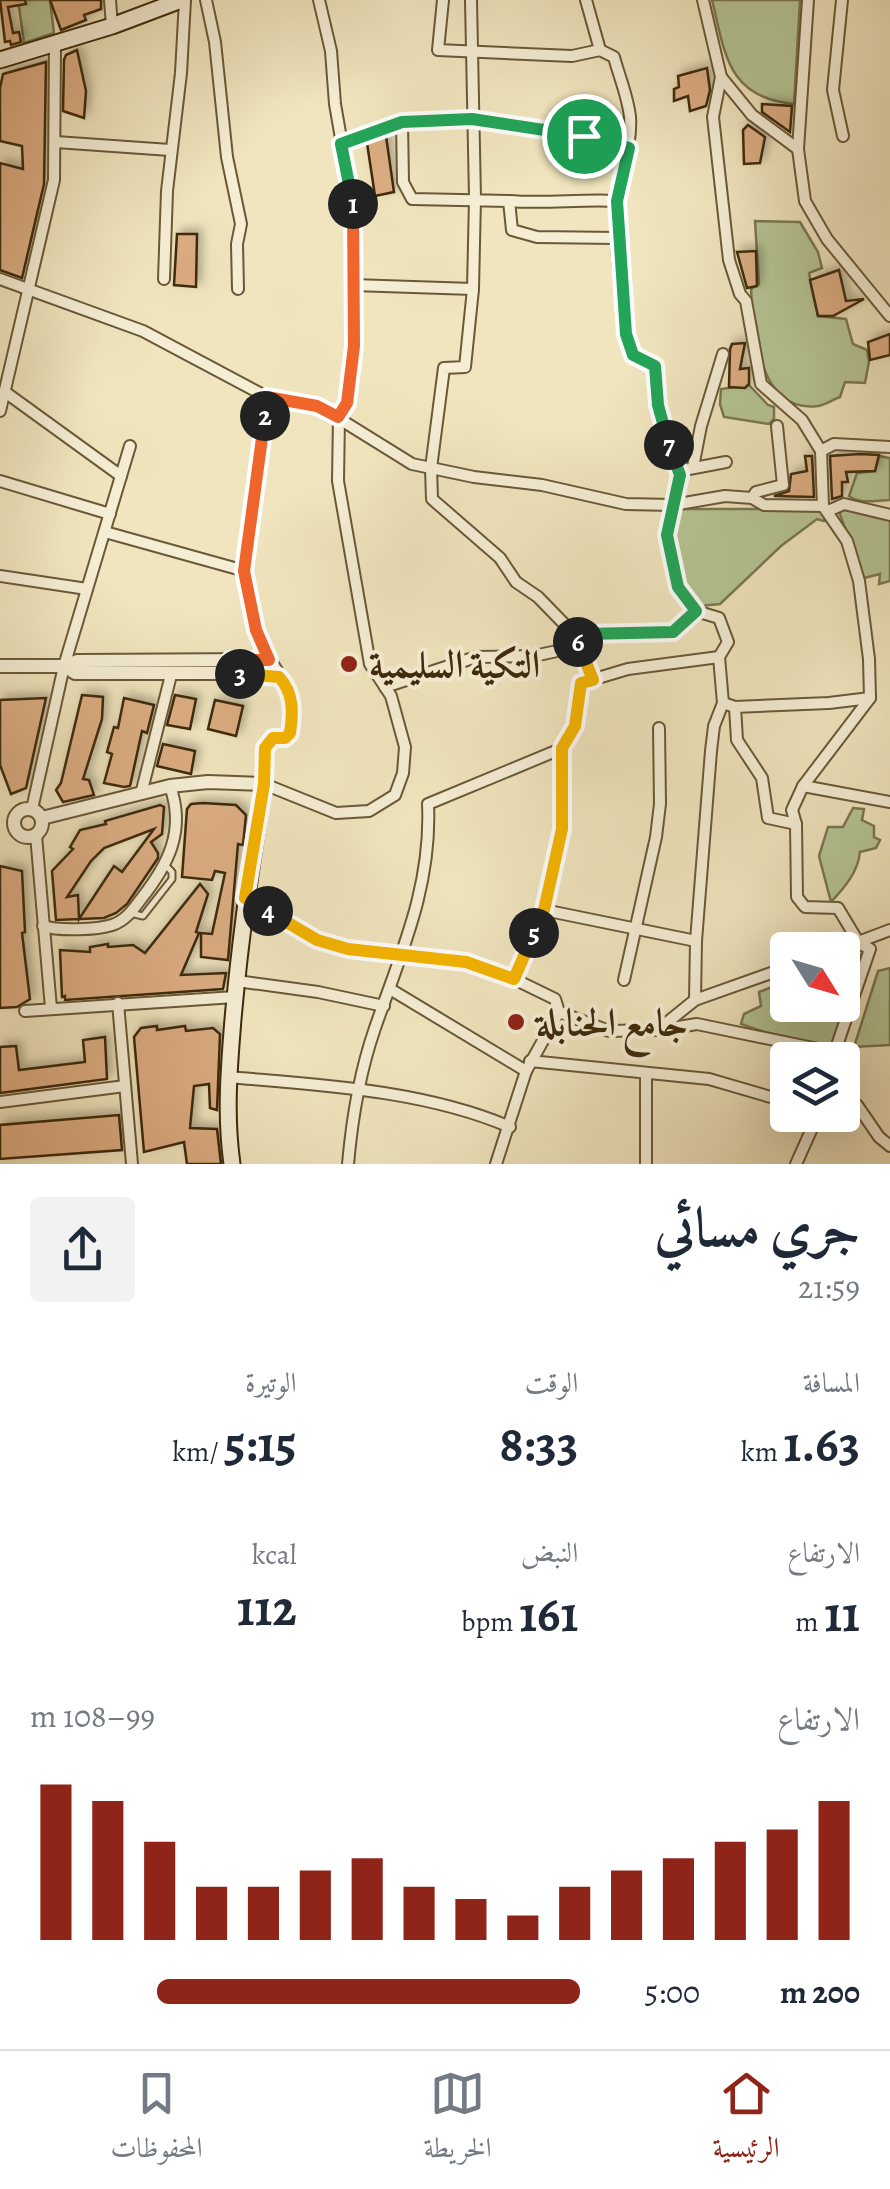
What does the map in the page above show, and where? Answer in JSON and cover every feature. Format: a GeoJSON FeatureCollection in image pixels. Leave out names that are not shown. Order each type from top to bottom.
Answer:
{"type":"FeatureCollection","features":[{"type":"Feature","properties":{"kind":"main road"},"geometry":{"type":"LineString","coordinates":[[137,18],[146,0]]}},
{"type":"Feature","properties":{"kind":"main road"},"geometry":{"type":"LineString","coordinates":[[0,60],[183,0]]}},
{"type":"Feature","properties":{"kind":"main road"},"geometry":{"type":"LineString","coordinates":[[232,1164],[227,1126],[228,1077],[245,898],[264,784]]}},
{"type":"Feature","properties":{"kind":"street"},"geometry":{"type":"LineString","coordinates":[[110,0],[112,26]]}},
{"type":"Feature","properties":{"kind":"street"},"geometry":{"type":"LineString","coordinates":[[164,279],[170,150],[181,74],[183,0]]}},
{"type":"Feature","properties":{"kind":"street"},"geometry":{"type":"LineString","coordinates":[[206,0],[215,42],[227,157],[242,224],[238,289]]}},
{"type":"Feature","properties":{"kind":"street"},"geometry":{"type":"LineString","coordinates":[[130,446],[64,666],[37,814],[42,828],[36,834],[22,836],[7,823],[18,813],[37,814],[170,786],[208,782],[264,784],[336,813],[369,812],[395,795],[404,773],[405,747],[391,696],[370,664],[338,481],[338,417],[347,403],[352,365],[353,207],[320,0]]}},
{"type":"Feature","properties":{"kind":"street"},"geometry":{"type":"LineString","coordinates":[[443,0],[436,48],[471,54],[572,56],[600,50],[614,57],[630,115],[629,148],[617,201],[626,334],[633,355],[655,366],[658,405],[680,475],[667,535],[678,587],[696,611],[719,618],[728,642],[718,657],[737,740],[762,778],[768,818],[796,824]]}},
{"type":"Feature","properties":{"kind":"street"},"geometry":{"type":"LineString","coordinates":[[470,0],[473,289],[465,367],[444,368],[431,468],[432,498],[500,558],[516,582],[538,598],[577,638],[593,680]]}},
{"type":"Feature","properties":{"kind":"street"},"geometry":{"type":"LineString","coordinates":[[586,0],[600,50]]}},
{"type":"Feature","properties":{"kind":"street"},"geometry":{"type":"LineString","coordinates":[[703,0],[721,77],[713,118],[723,221],[729,260],[740,294],[746,300],[762,384],[802,420],[820,451],[826,508],[847,541],[859,581],[870,698],[803,786],[792,810],[796,824],[797,897],[805,908],[838,908],[852,932]]}},
{"type":"Feature","properties":{"kind":"street"},"geometry":{"type":"LineString","coordinates":[[808,0],[798,149],[804,200],[827,239],[890,316]]}},
{"type":"Feature","properties":{"kind":"street"},"geometry":{"type":"LineString","coordinates":[[842,0],[833,90],[843,136]]}},
{"type":"Feature","properties":{"kind":"street"},"geometry":{"type":"LineString","coordinates":[[0,411],[54,180],[55,44]]}},
{"type":"Feature","properties":{"kind":"street"},"geometry":{"type":"LineString","coordinates":[[721,77],[752,115],[798,149]]}},
{"type":"Feature","properties":{"kind":"street"},"geometry":{"type":"LineString","coordinates":[[341,144],[402,122],[472,119],[584,136],[629,148]]}},
{"type":"Feature","properties":{"kind":"street"},"geometry":{"type":"LineString","coordinates":[[402,122],[403,182],[412,199],[475,198],[538,204],[576,199],[617,201]]}},
{"type":"Feature","properties":{"kind":"street"},"geometry":{"type":"LineString","coordinates":[[56,142],[170,150]]}},
{"type":"Feature","properties":{"kind":"street"},"geometry":{"type":"LineString","coordinates":[[509,200],[512,230],[537,236],[617,238]]}},
{"type":"Feature","properties":{"kind":"street"},"geometry":{"type":"LineString","coordinates":[[0,278],[143,331],[267,397],[317,406],[412,464],[542,485],[626,504],[674,505],[725,496],[752,498],[764,505],[826,508],[844,504],[890,515]]}},
{"type":"Feature","properties":{"kind":"street"},"geometry":{"type":"LineString","coordinates":[[352,285],[473,289]]}},
{"type":"Feature","properties":{"kind":"street"},"geometry":{"type":"LineString","coordinates":[[693,467],[700,426],[723,354]]}},
{"type":"Feature","properties":{"kind":"street"},"geometry":{"type":"LineString","coordinates":[[5,392],[121,476]]}},
{"type":"Feature","properties":{"kind":"street"},"geometry":{"type":"LineString","coordinates":[[264,784],[265,748],[273,738],[285,738],[291,726],[293,705],[256,630],[244,571],[267,397]]}},
{"type":"Feature","properties":{"kind":"street"},"geometry":{"type":"LineString","coordinates":[[752,498],[756,492],[783,486],[777,426]]}},
{"type":"Feature","properties":{"kind":"street"},"geometry":{"type":"LineString","coordinates":[[820,451],[834,444],[890,447]]}},
{"type":"Feature","properties":{"kind":"street"},"geometry":{"type":"LineString","coordinates":[[782,454],[795,453]]}},
{"type":"Feature","properties":{"kind":"street"},"geometry":{"type":"LineString","coordinates":[[680,475],[693,467],[726,462]]}},
{"type":"Feature","properties":{"kind":"street"},"geometry":{"type":"LineString","coordinates":[[0,482],[110,514]]}},
{"type":"Feature","properties":{"kind":"street"},"geometry":{"type":"LineString","coordinates":[[105,532],[244,571]]}},
{"type":"Feature","properties":{"kind":"street"},"geometry":{"type":"LineString","coordinates":[[0,576],[87,589]]}},
{"type":"Feature","properties":{"kind":"street"},"geometry":{"type":"LineString","coordinates":[[385,687],[476,657],[556,652],[586,634],[673,632],[696,611]]}},
{"type":"Feature","properties":{"kind":"street"},"geometry":{"type":"LineString","coordinates":[[514,979],[544,910],[562,829],[562,748],[575,726],[581,683],[628,668],[718,657]]}},
{"type":"Feature","properties":{"kind":"street"},"geometry":{"type":"LineString","coordinates":[[64,666],[75,673],[171,675],[269,660]]}},
{"type":"Feature","properties":{"kind":"street"},"geometry":{"type":"LineString","coordinates":[[0,666],[64,666],[77,661],[170,663],[230,667],[279,677]]}},
{"type":"Feature","properties":{"kind":"street"},"geometry":{"type":"LineString","coordinates":[[141,794],[171,675]]}},
{"type":"Feature","properties":{"kind":"street"},"geometry":{"type":"LineString","coordinates":[[729,705],[870,698]]}},
{"type":"Feature","properties":{"kind":"street"},"geometry":{"type":"LineString","coordinates":[[695,1000],[710,751],[714,726],[729,705]]}},
{"type":"Feature","properties":{"kind":"street"},"geometry":{"type":"LineString","coordinates":[[624,980],[656,837],[660,804],[659,728]]}},
{"type":"Feature","properties":{"kind":"street"},"geometry":{"type":"LineString","coordinates":[[348,1164],[360,1089],[404,954],[422,882],[430,828],[428,804],[562,748]]}},
{"type":"Feature","properties":{"kind":"street"},"geometry":{"type":"LineString","coordinates":[[43,926],[54,930],[112,925],[130,913],[166,866],[176,814],[170,786]]}},
{"type":"Feature","properties":{"kind":"street"},"geometry":{"type":"LineString","coordinates":[[803,786],[890,802]]}},
{"type":"Feature","properties":{"kind":"street"},"geometry":{"type":"LineString","coordinates":[[36,834],[51,1008]]}},
{"type":"Feature","properties":{"kind":"street"},"geometry":{"type":"LineString","coordinates":[[245,898],[317,940],[348,949],[466,962],[556,999],[559,1012],[528,1066],[496,1164]]}},
{"type":"Feature","properties":{"kind":"street"},"geometry":{"type":"LineString","coordinates":[[544,910],[696,941]]}},
{"type":"Feature","properties":{"kind":"street"},"geometry":{"type":"LineString","coordinates":[[860,942],[890,930]]}},
{"type":"Feature","properties":{"kind":"street"},"geometry":{"type":"LineString","coordinates":[[860,944],[870,949],[860,977]]}},
{"type":"Feature","properties":{"kind":"street"},"geometry":{"type":"LineString","coordinates":[[658,1030],[695,1000],[770,973]]}},
{"type":"Feature","properties":{"kind":"street"},"geometry":{"type":"LineString","coordinates":[[25,1010],[236,989],[318,992],[384,1006]]}},
{"type":"Feature","properties":{"kind":"street"},"geometry":{"type":"LineString","coordinates":[[390,989],[528,1066],[709,1078],[770,1097]]}},
{"type":"Feature","properties":{"kind":"street"},"geometry":{"type":"LineString","coordinates":[[118,1003],[132,1164]]}},
{"type":"Feature","properties":{"kind":"street"},"geometry":{"type":"LineString","coordinates":[[559,1012],[609,1031],[696,1024],[772,1042]]}},
{"type":"Feature","properties":{"kind":"street"},"geometry":{"type":"LineString","coordinates":[[646,1074],[648,1164]]}},
{"type":"Feature","properties":{"kind":"street"},"geometry":{"type":"LineString","coordinates":[[228,1077],[360,1089],[480,1115],[510,1127]]}},
{"type":"Feature","properties":{"kind":"street"},"geometry":{"type":"LineString","coordinates":[[0,1102],[126,1086]]}},
{"type":"Feature","properties":{"kind":"street"},"geometry":{"type":"LineString","coordinates":[[860,1109],[890,1146]]}},
{"type":"Feature","properties":{"kind":"street"},"geometry":{"type":"LineString","coordinates":[[796,1164],[810,1132]]}},
{"type":"Feature","properties":{"kind":"green space"},"geometry":{"type":"Polygon","coordinates":[[[18,0],[50,0],[54,33],[24,43],[18,0]]]}},
{"type":"Feature","properties":{"kind":"green space"},"geometry":{"type":"Polygon","coordinates":[[[712,0],[800,0],[794,104],[755,93],[742,82],[726,55],[712,0]]]}},
{"type":"Feature","properties":{"kind":"green space"},"geometry":{"type":"Polygon","coordinates":[[[755,221],[800,222],[818,252],[822,268],[809,273],[818,316],[846,319],[853,344],[867,350],[865,383],[845,382],[840,397],[818,406],[798,405],[782,397],[771,383],[757,346],[754,325],[751,289],[759,284],[755,221]]]}},
{"type":"Feature","properties":{"kind":"green space"},"geometry":{"type":"Polygon","coordinates":[[[749,385],[774,407],[774,419],[769,424],[724,417],[721,389],[749,385]]]}},
{"type":"Feature","properties":{"kind":"green space"},"geometry":{"type":"Polygon","coordinates":[[[879,456],[890,458],[890,500],[853,499],[849,496],[857,473],[875,471],[879,456]]]}},
{"type":"Feature","properties":{"kind":"green space"},"geometry":{"type":"Polygon","coordinates":[[[681,509],[821,509],[827,515],[824,521],[817,519],[781,546],[720,604],[700,606],[677,560],[675,535],[681,509]]]}},
{"type":"Feature","properties":{"kind":"green space"},"geometry":{"type":"Polygon","coordinates":[[[844,509],[890,520],[890,581],[879,584],[880,574],[864,578],[839,512],[844,509]]]}},
{"type":"Feature","properties":{"kind":"green space"},"geometry":{"type":"Polygon","coordinates":[[[853,808],[864,809],[862,820],[874,826],[874,837],[880,840],[876,848],[860,852],[854,873],[831,902],[819,856],[828,827],[843,827],[853,808]]]}},
{"type":"Feature","properties":{"kind":"green space"},"geometry":{"type":"Polygon","coordinates":[[[860,954],[871,958],[860,992],[860,954]]]}},
{"type":"Feature","properties":{"kind":"green space"},"geometry":{"type":"Polygon","coordinates":[[[890,968],[890,1045],[860,1047],[860,1042],[856,1042],[878,971],[890,968]]]}},
{"type":"Feature","properties":{"kind":"green space"},"geometry":{"type":"Polygon","coordinates":[[[770,988],[770,1022],[850,1022],[844,1042],[794,1042],[741,1024],[744,1014],[761,1006],[759,992],[770,988]]]}},
{"type":"Feature","properties":{"kind":"building"},"geometry":{"type":"Polygon","coordinates":[[[0,0],[25,0],[26,4],[8,7],[13,33],[19,32],[21,42],[5,42],[0,0]]]}},
{"type":"Feature","properties":{"kind":"building"},"geometry":{"type":"Polygon","coordinates":[[[50,0],[101,0],[101,9],[61,30],[50,0]]]}},
{"type":"Feature","properties":{"kind":"building"},"geometry":{"type":"Polygon","coordinates":[[[77,50],[86,91],[84,118],[63,111],[64,60],[77,50]]]}},
{"type":"Feature","properties":{"kind":"building"},"geometry":{"type":"Polygon","coordinates":[[[46,62],[44,184],[22,278],[0,270],[0,163],[23,169],[22,146],[0,141],[0,88],[3,74],[46,62]]]}},
{"type":"Feature","properties":{"kind":"building"},"geometry":{"type":"Polygon","coordinates":[[[707,68],[710,90],[706,106],[690,111],[688,96],[674,101],[678,76],[707,68]]]}},
{"type":"Feature","properties":{"kind":"building"},"geometry":{"type":"Polygon","coordinates":[[[762,104],[792,106],[790,132],[762,112],[762,104]]]}},
{"type":"Feature","properties":{"kind":"building"},"geometry":{"type":"Polygon","coordinates":[[[748,125],[765,137],[760,163],[744,164],[743,130],[748,125]]]}},
{"type":"Feature","properties":{"kind":"building"},"geometry":{"type":"Polygon","coordinates":[[[386,136],[394,192],[375,196],[367,143],[386,136]]]}},
{"type":"Feature","properties":{"kind":"building"},"geometry":{"type":"Polygon","coordinates":[[[177,234],[197,234],[196,287],[174,285],[177,234]]]}},
{"type":"Feature","properties":{"kind":"building"},"geometry":{"type":"Polygon","coordinates":[[[756,251],[757,286],[747,288],[737,252],[756,251]]]}},
{"type":"Feature","properties":{"kind":"building"},"geometry":{"type":"Polygon","coordinates":[[[839,270],[846,301],[864,299],[833,316],[818,316],[810,280],[839,270]]]}},
{"type":"Feature","properties":{"kind":"building"},"geometry":{"type":"Polygon","coordinates":[[[890,334],[890,355],[870,360],[868,342],[890,334]]]}},
{"type":"Feature","properties":{"kind":"building"},"geometry":{"type":"Polygon","coordinates":[[[745,343],[740,369],[749,368],[749,384],[745,388],[729,387],[730,349],[732,344],[745,343]]]}},
{"type":"Feature","properties":{"kind":"building"},"geometry":{"type":"Polygon","coordinates":[[[879,455],[875,471],[846,472],[848,482],[842,482],[842,496],[832,499],[830,456],[879,455]]]}},
{"type":"Feature","properties":{"kind":"building"},"geometry":{"type":"Polygon","coordinates":[[[805,456],[812,456],[814,497],[774,496],[789,491],[791,474],[807,471],[805,456]]]}},
{"type":"Feature","properties":{"kind":"building"},"geometry":{"type":"Polygon","coordinates":[[[82,695],[103,697],[102,719],[83,779],[89,780],[94,795],[63,802],[56,790],[82,695]]]}},
{"type":"Feature","properties":{"kind":"building"},"geometry":{"type":"Polygon","coordinates":[[[175,695],[196,699],[190,729],[167,725],[175,695]]]}},
{"type":"Feature","properties":{"kind":"building"},"geometry":{"type":"Polygon","coordinates":[[[46,698],[26,788],[11,794],[0,765],[0,700],[46,698]]]}},
{"type":"Feature","properties":{"kind":"building"},"geometry":{"type":"Polygon","coordinates":[[[124,698],[154,705],[147,733],[142,731],[130,786],[124,787],[104,783],[112,754],[107,752],[114,727],[118,728],[124,698]]]}},
{"type":"Feature","properties":{"kind":"building"},"geometry":{"type":"Polygon","coordinates":[[[215,700],[243,706],[236,736],[208,729],[215,700]]]}},
{"type":"Feature","properties":{"kind":"building"},"geometry":{"type":"Polygon","coordinates":[[[163,744],[195,751],[191,774],[157,766],[163,744]]]}},
{"type":"Feature","properties":{"kind":"building"},"geometry":{"type":"Polygon","coordinates":[[[191,804],[236,805],[246,815],[243,845],[238,844],[228,960],[201,957],[201,933],[212,934],[225,873],[215,871],[212,880],[182,877],[187,809],[191,804]]]}},
{"type":"Feature","properties":{"kind":"building"},"geometry":{"type":"Polygon","coordinates":[[[164,807],[162,834],[151,842],[158,858],[127,904],[116,913],[104,918],[56,920],[52,871],[73,849],[70,847],[80,830],[106,824],[105,821],[164,807]],[[154,829],[104,848],[91,861],[67,897],[78,895],[79,919],[114,866],[122,872],[154,829]]]}},
{"type":"Feature","properties":{"kind":"building"},"geometry":{"type":"Polygon","coordinates":[[[0,866],[22,871],[22,933],[30,999],[17,1007],[0,1008],[0,866]]]}},
{"type":"Feature","properties":{"kind":"building"},"geometry":{"type":"Polygon","coordinates":[[[200,884],[208,894],[196,932],[199,933],[181,975],[226,973],[223,989],[65,1000],[62,997],[60,950],[90,952],[90,947],[108,944],[133,945],[145,953],[200,884]]]}},
{"type":"Feature","properties":{"kind":"building"},"geometry":{"type":"Polygon","coordinates":[[[157,1026],[157,1030],[213,1028],[220,1034],[217,1110],[210,1108],[209,1084],[194,1086],[190,1128],[217,1129],[221,1164],[187,1164],[184,1142],[144,1152],[134,1037],[141,1028],[157,1026]]]}},
{"type":"Feature","properties":{"kind":"building"},"geometry":{"type":"Polygon","coordinates":[[[105,1037],[107,1079],[0,1093],[0,1047],[16,1046],[19,1070],[85,1062],[83,1040],[105,1037]]]}},
{"type":"Feature","properties":{"kind":"building"},"geometry":{"type":"Polygon","coordinates":[[[119,1115],[122,1150],[0,1159],[0,1125],[119,1115]]]}},
{"type":"Feature","properties":{"kind":"place","name":"التكية السليمية"},"geometry":{"type":"Point","coordinates":[349,664]}},
{"type":"Feature","properties":{"kind":"place","name":"جامع الحنابلة"},"geometry":{"type":"Point","coordinates":[516,1022]}},
{"type":"Feature","properties":{"kind":"route"},"geometry":{"type":"LineString","coordinates":[[472,119],[584,136],[629,148],[617,201],[626,334],[633,355],[655,366],[658,405],[680,475],[667,535],[678,587],[696,611],[673,632],[586,634],[577,638],[593,680],[581,683],[575,726],[562,748],[562,829],[544,910],[514,979],[466,962],[348,949],[317,940],[245,898],[264,784],[265,748],[273,738],[285,738],[290,733],[293,705],[279,677],[230,673],[230,660],[269,660],[256,630],[244,571],[267,397],[317,406],[338,417],[347,403],[354,346],[353,207],[341,144],[402,122],[472,119]]}}]}
